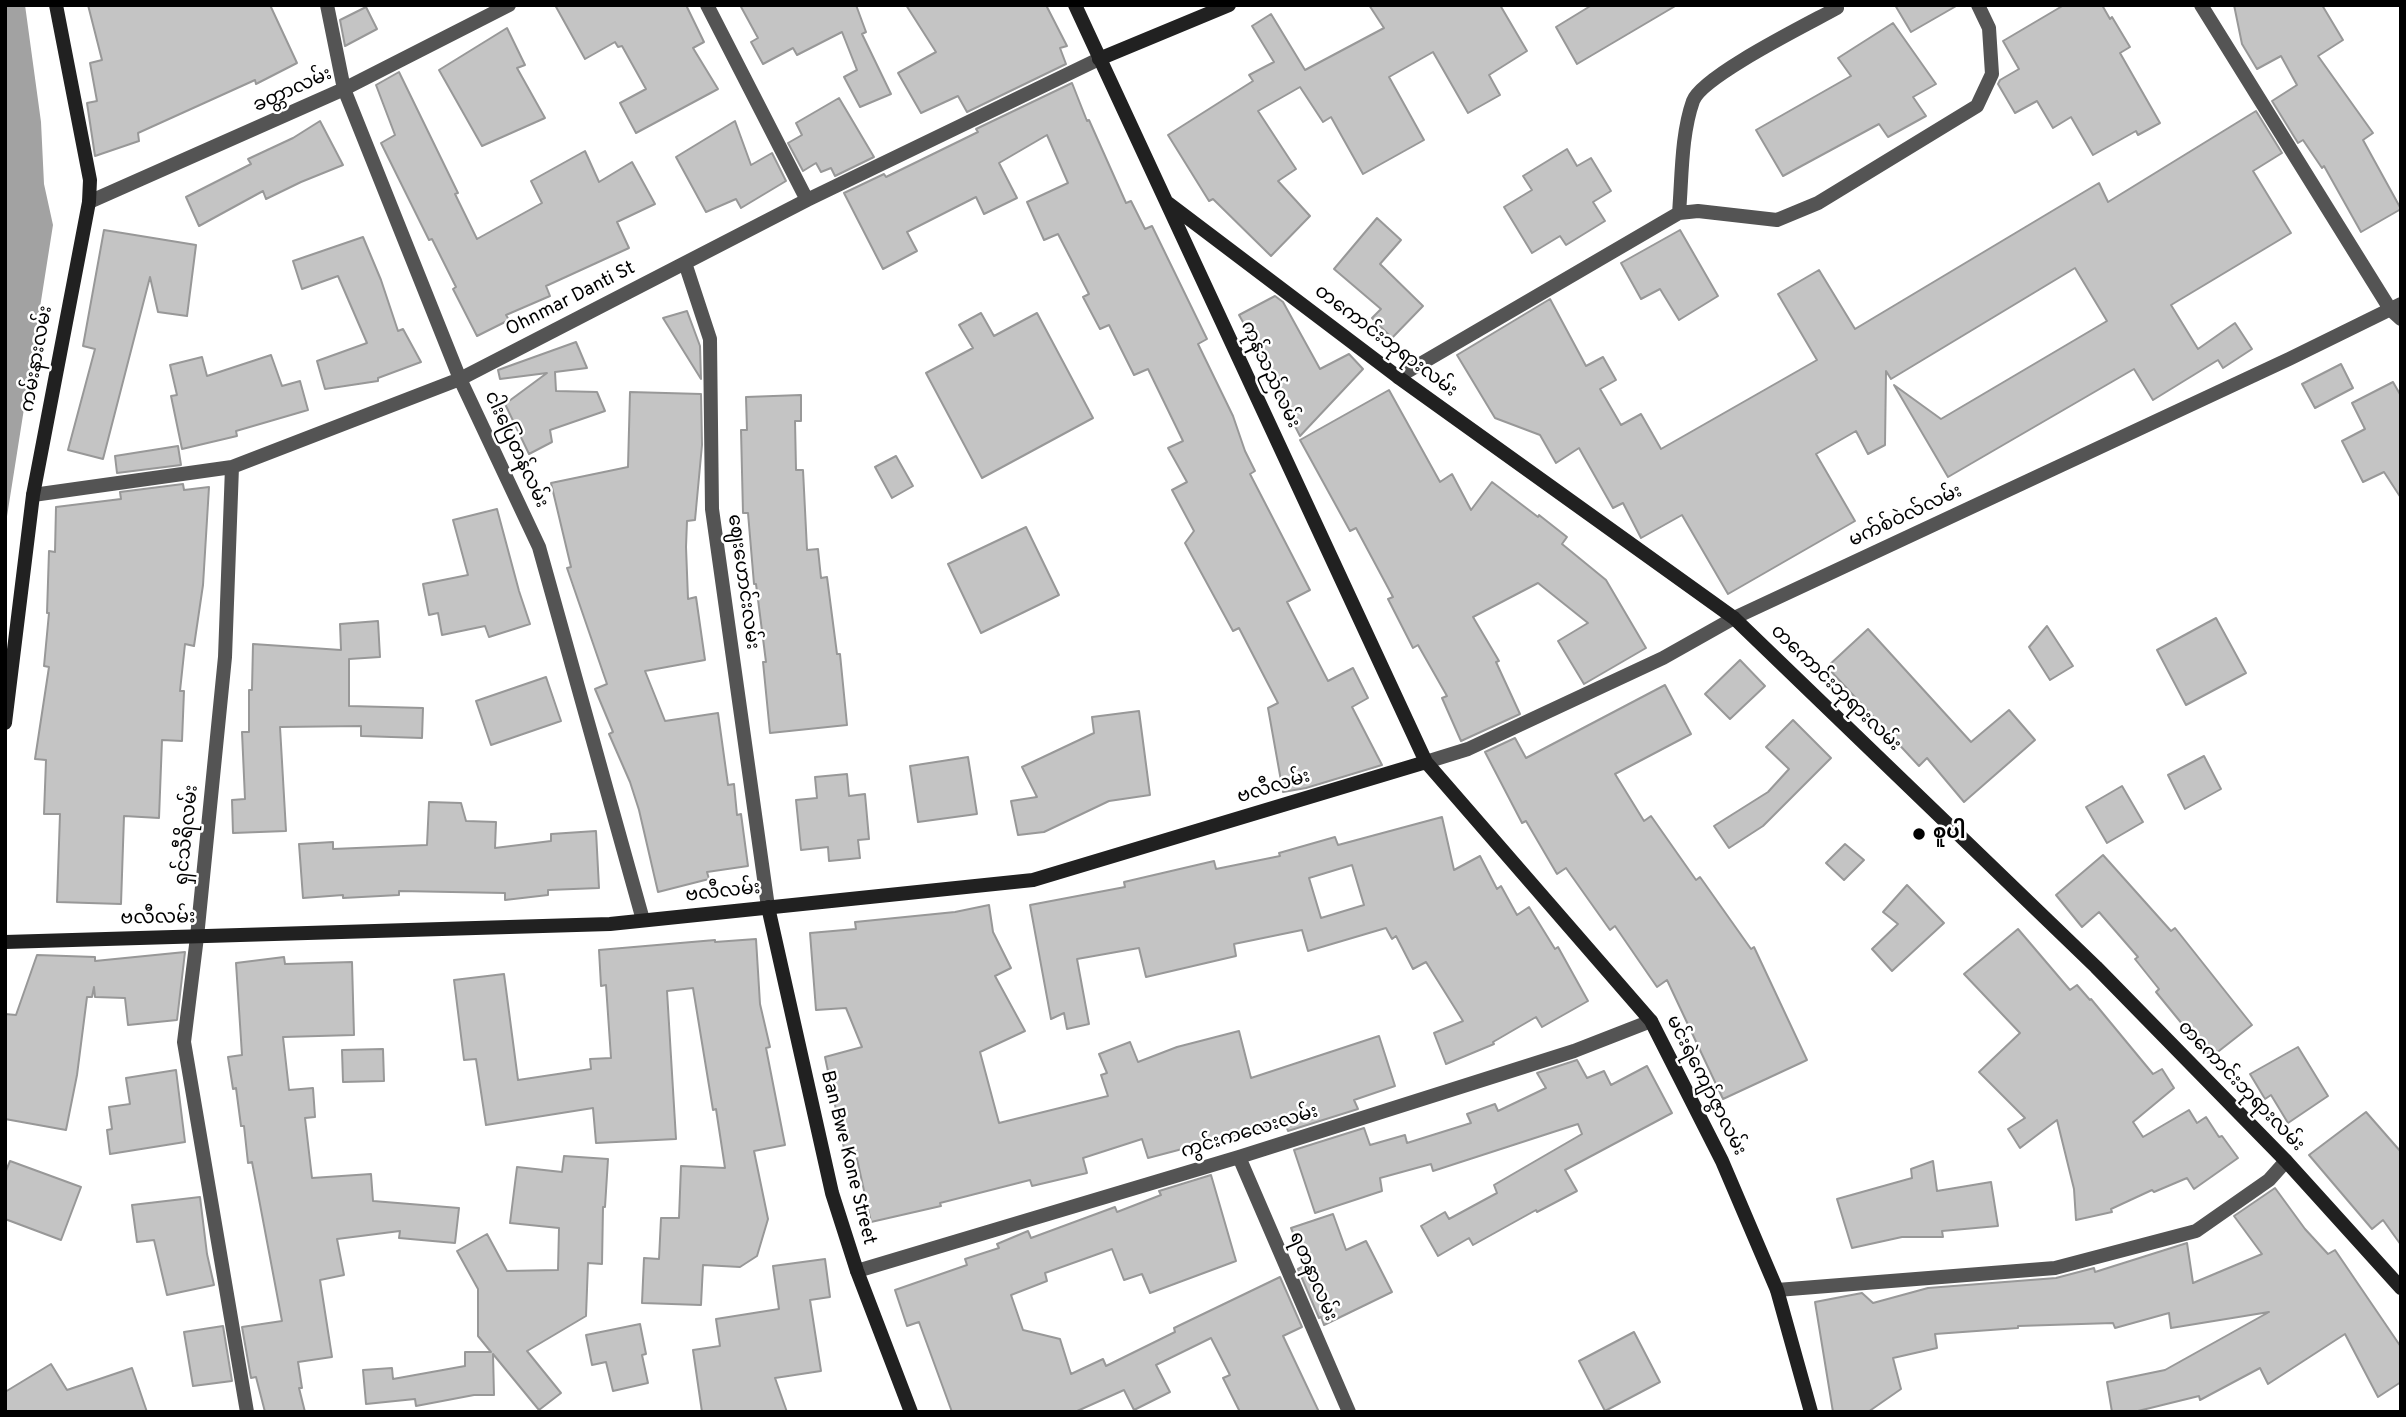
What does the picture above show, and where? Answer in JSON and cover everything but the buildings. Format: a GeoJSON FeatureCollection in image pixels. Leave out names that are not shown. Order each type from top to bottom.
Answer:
{"type":"FeatureCollection","features":[{"type":"Feature","properties":{"kind":"street","name":"ကမ်းနားလမ်း"},"geometry":{"type":"LineString","coordinates":[[5,723],[33,495],[89,202],[90,180],[56,5]]}},
{"type":"Feature","properties":{"kind":"street","name":"ငါးပြေတန်လမ်း"},"geometry":{"type":"LineString","coordinates":[[327,5],[344,89],[460,379],[539,547],[643,920]]}},
{"type":"Feature","properties":{"kind":"street","name":"ခတ္တာလမ်း"},"geometry":{"type":"LineString","coordinates":[[89,202],[344,89],[509,5]]}},
{"type":"Feature","properties":{"kind":"street"},"geometry":{"type":"LineString","coordinates":[[708,5],[807,200]]}},
{"type":"Feature","properties":{"kind":"street","name":"ကုန်သည်လမ်း"},"geometry":{"type":"LineString","coordinates":[[1075,5],[1426,762]]}},
{"type":"Feature","properties":{"kind":"street"},"geometry":{"type":"LineString","coordinates":[[1099,59],[1228,5]]}},
{"type":"Feature","properties":{"kind":"street"},"geometry":{"type":"LineString","coordinates":[[1398,377],[1679,213],[1698,211],[1777,220],[1818,203],[1978,106],[1992,74],[1989,28],[1978,5]]}},
{"type":"Feature","properties":{"kind":"street"},"geometry":{"type":"LineString","coordinates":[[2201,5],[2397,310]]}},
{"type":"Feature","properties":{"kind":"street"},"geometry":{"type":"LineString","coordinates":[[1679,213],[1686,132],[1694,98],[1715,78],[1837,8]]}},
{"type":"Feature","properties":{"kind":"street","name":"Ohnmar Danti St"},"geometry":{"type":"LineString","coordinates":[[33,495],[232,467],[460,379],[807,200],[1099,59]]}},
{"type":"Feature","properties":{"kind":"street","name":"တကောင်းဘုရားလမ်း"},"geometry":{"type":"LineString","coordinates":[[1168,203],[1398,377],[1734,618],[2096,967],[2286,1161],[2401,1288]]}},
{"type":"Feature","properties":{"kind":"street","name":"ဈေးဟောင်းလမ်း"},"geometry":{"type":"LineString","coordinates":[[685,263],[710,339],[712,509],[768,907]]}},
{"type":"Feature","properties":{"kind":"street","name":"မက်စ်ဝဲလ်လမ်း"},"geometry":{"type":"LineString","coordinates":[[1426,762],[1468,749],[1651,664],[1734,618],[2397,310]]}},
{"type":"Feature","properties":{"kind":"street","name":"ရှင်သီရိလမ်း"},"geometry":{"type":"LineString","coordinates":[[232,467],[225,657],[184,1042],[247,1412]]}},
{"type":"Feature","properties":{"kind":"street","name":"ဗလီလမ်း"},"geometry":{"type":"LineString","coordinates":[[5,942],[610,924],[1033,880],[1426,762]]}},
{"type":"Feature","properties":{"kind":"street","name":"မင်းရဲကျော်ဇွာလမ်း"},"geometry":{"type":"LineString","coordinates":[[1426,762],[1651,1021],[1722,1161],[1777,1290],[1811,1412]]}},
{"type":"Feature","properties":{"kind":"street","name":"Ban Bwe Kone Street"},"geometry":{"type":"LineString","coordinates":[[768,907],[832,1193],[857,1271],[911,1412]]}},
{"type":"Feature","properties":{"kind":"street","name":"ကွင်းကလေးလမ်း"},"geometry":{"type":"LineString","coordinates":[[857,1271],[1239,1157],[1574,1051],[1651,1021]]}},
{"type":"Feature","properties":{"kind":"street","name":"ရတနာလမ်း"},"geometry":{"type":"LineString","coordinates":[[1239,1157],[1349,1412]]}},
{"type":"Feature","properties":{"kind":"street"},"geometry":{"type":"LineString","coordinates":[[1777,1290],[2055,1268],[2196,1231],[2269,1180],[2286,1161]]}},
{"type":"Feature","properties":{"kind":"shaded area"},"geometry":{"type":"Polygon","coordinates":[[[5,5],[25,5],[41,122],[44,184],[53,225],[5,529],[5,5]]]}},
{"type":"Feature","properties":{"kind":"place","name":"စူပါ"},"geometry":{"type":"Point","coordinates":[1919,834]}}]}
